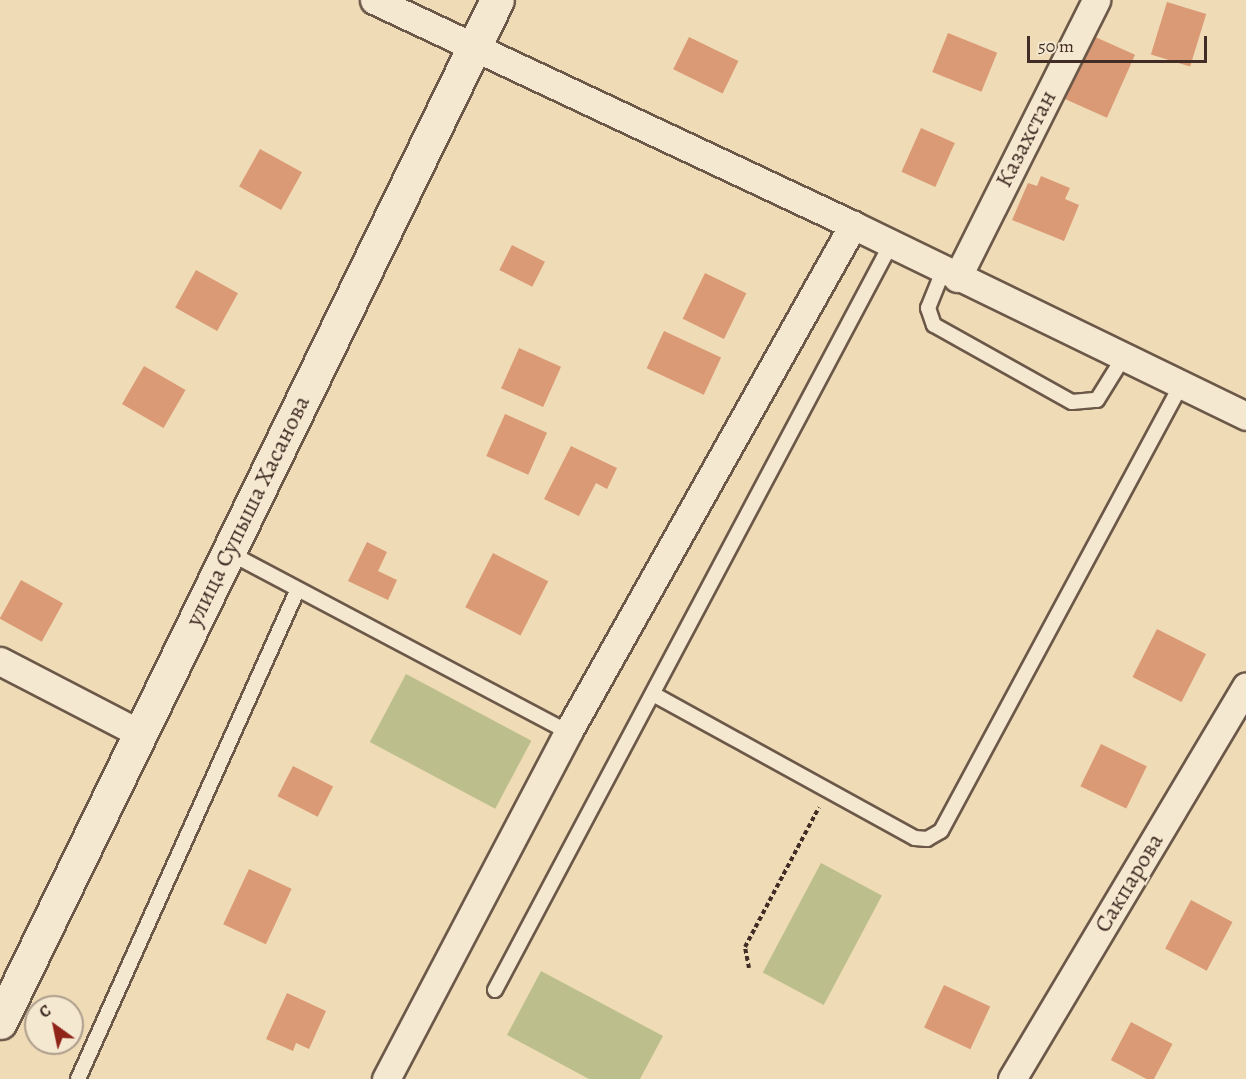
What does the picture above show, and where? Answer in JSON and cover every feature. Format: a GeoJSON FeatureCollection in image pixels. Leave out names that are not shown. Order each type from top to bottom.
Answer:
{"type":"FeatureCollection","features":[{"type":"Feature","properties":{"kind":"street","name":"улица Супыша Хасанова"},"geometry":{"type":"LineString","coordinates":[[0,1022],[497,0]]}},
{"type":"Feature","properties":{"kind":"street","name":"Казахстан"},"geometry":{"type":"LineString","coordinates":[[950,275],[1096,0]]}},
{"type":"Feature","properties":{"kind":"street"},"geometry":{"type":"LineString","coordinates":[[387,4],[474,48],[853,225],[890,246],[1246,416]]}},
{"type":"Feature","properties":{"kind":"street"},"geometry":{"type":"LineString","coordinates":[[386,1079],[568,732],[853,225]]}},
{"type":"Feature","properties":{"kind":"street"},"geometry":{"type":"LineString","coordinates":[[0,661],[141,734]]}},
{"type":"Feature","properties":{"kind":"street","name":"Сакпарова"},"geometry":{"type":"LineString","coordinates":[[1012,1079],[1246,687]]}},
{"type":"Feature","properties":{"kind":"lane"},"geometry":{"type":"LineString","coordinates":[[495,990],[890,246]]}},
{"type":"Feature","properties":{"kind":"lane"},"geometry":{"type":"LineString","coordinates":[[950,275],[928,308],[934,325],[1072,402],[1097,400],[1123,358]]}},
{"type":"Feature","properties":{"kind":"lane"},"geometry":{"type":"LineString","coordinates":[[653,694],[915,838],[927,839],[941,831],[1181,385]]}},
{"type":"Feature","properties":{"kind":"lane"},"geometry":{"type":"LineString","coordinates":[[228,552],[297,591],[568,732]]}},
{"type":"Feature","properties":{"kind":"lane"},"geometry":{"type":"LineString","coordinates":[[78,1079],[297,591]]}},
{"type":"Feature","properties":{"kind":"path"},"geometry":{"type":"LineString","coordinates":[[749,968],[745,946],[828,790]]}},
{"type":"Feature","properties":{"kind":"green space"},"geometry":{"type":"Polygon","coordinates":[[[406,674],[531,741],[495,809],[370,742],[406,674]]]}},
{"type":"Feature","properties":{"kind":"green space"},"geometry":{"type":"Polygon","coordinates":[[[821,863],[882,895],[824,1005],[763,972],[821,863]]]}},
{"type":"Feature","properties":{"kind":"green space"},"geometry":{"type":"Polygon","coordinates":[[[541,971],[663,1036],[640,1079],[589,1079],[507,1035],[541,971]]]}},
{"type":"Feature","properties":{"kind":"building"},"geometry":{"type":"Polygon","coordinates":[[[1167,2],[1206,14],[1190,67],[1151,55],[1167,2]]]}},
{"type":"Feature","properties":{"kind":"building"},"geometry":{"type":"Polygon","coordinates":[[[948,33],[997,53],[981,92],[932,72],[948,33]]]}},
{"type":"Feature","properties":{"kind":"building"},"geometry":{"type":"Polygon","coordinates":[[[1093,36],[1135,55],[1107,118],[1065,99],[1093,36]]]}},
{"type":"Feature","properties":{"kind":"building"},"geometry":{"type":"Polygon","coordinates":[[[689,37],[738,61],[723,93],[673,69],[689,37]]]}},
{"type":"Feature","properties":{"kind":"building"},"geometry":{"type":"Polygon","coordinates":[[[921,128],[955,143],[935,187],[901,172],[921,128]]]}},
{"type":"Feature","properties":{"kind":"building"},"geometry":{"type":"Polygon","coordinates":[[[260,149],[302,172],[281,210],[239,187],[260,149]]]}},
{"type":"Feature","properties":{"kind":"building"},"geometry":{"type":"Polygon","coordinates":[[[1041,176],[1070,188],[1065,199],[1079,205],[1064,241],[1012,220],[1028,183],[1037,186],[1041,176]]]}},
{"type":"Feature","properties":{"kind":"building"},"geometry":{"type":"Polygon","coordinates":[[[512,245],[545,262],[532,287],[499,270],[512,245]]]}},
{"type":"Feature","properties":{"kind":"building"},"geometry":{"type":"Polygon","coordinates":[[[196,270],[238,293],[217,331],[175,308],[196,270]]]}},
{"type":"Feature","properties":{"kind":"building"},"geometry":{"type":"Polygon","coordinates":[[[705,273],[746,293],[724,339],[683,319],[705,273]]]}},
{"type":"Feature","properties":{"kind":"building"},"geometry":{"type":"Polygon","coordinates":[[[664,331],[721,358],[704,395],[647,368],[664,331]]]}},
{"type":"Feature","properties":{"kind":"building"},"geometry":{"type":"Polygon","coordinates":[[[519,348],[561,367],[543,407],[501,388],[519,348]]]}},
{"type":"Feature","properties":{"kind":"building"},"geometry":{"type":"Polygon","coordinates":[[[144,366],[186,390],[164,428],[122,404],[144,366]]]}},
{"type":"Feature","properties":{"kind":"building"},"geometry":{"type":"Polygon","coordinates":[[[505,414],[547,433],[528,475],[486,456],[505,414]]]}},
{"type":"Feature","properties":{"kind":"building"},"geometry":{"type":"Polygon","coordinates":[[[571,446],[617,468],[607,489],[596,483],[579,516],[544,499],[571,446]]]}},
{"type":"Feature","properties":{"kind":"building"},"geometry":{"type":"Polygon","coordinates":[[[367,542],[387,552],[378,571],[397,580],[388,600],[348,581],[367,542]]]}},
{"type":"Feature","properties":{"kind":"building"},"geometry":{"type":"Polygon","coordinates":[[[493,553],[548,581],[521,635],[465,607],[493,553]]]}},
{"type":"Feature","properties":{"kind":"building"},"geometry":{"type":"Polygon","coordinates":[[[21,580],[63,603],[42,642],[0,619],[21,580]]]}},
{"type":"Feature","properties":{"kind":"building"},"geometry":{"type":"Polygon","coordinates":[[[1157,629],[1206,654],[1181,702],[1132,677],[1157,629]]]}},
{"type":"Feature","properties":{"kind":"building"},"geometry":{"type":"Polygon","coordinates":[[[1101,744],[1147,766],[1126,809],[1080,786],[1101,744]]]}},
{"type":"Feature","properties":{"kind":"building"},"geometry":{"type":"Polygon","coordinates":[[[293,766],[333,786],[318,817],[278,796],[293,766]]]}},
{"type":"Feature","properties":{"kind":"building"},"geometry":{"type":"Polygon","coordinates":[[[249,869],[292,889],[266,944],[223,924],[249,869]]]}},
{"type":"Feature","properties":{"kind":"building"},"geometry":{"type":"Polygon","coordinates":[[[1191,900],[1232,922],[1207,971],[1165,949],[1191,900]]]}},
{"type":"Feature","properties":{"kind":"building"},"geometry":{"type":"Polygon","coordinates":[[[944,985],[990,1007],[970,1049],[924,1028],[944,985]]]}},
{"type":"Feature","properties":{"kind":"building"},"geometry":{"type":"Polygon","coordinates":[[[287,993],[326,1011],[309,1049],[296,1043],[293,1051],[266,1039],[287,993]]]}},
{"type":"Feature","properties":{"kind":"building"},"geometry":{"type":"Polygon","coordinates":[[[1131,1022],[1172,1044],[1154,1079],[1147,1079],[1111,1060],[1131,1022]]]}}]}
